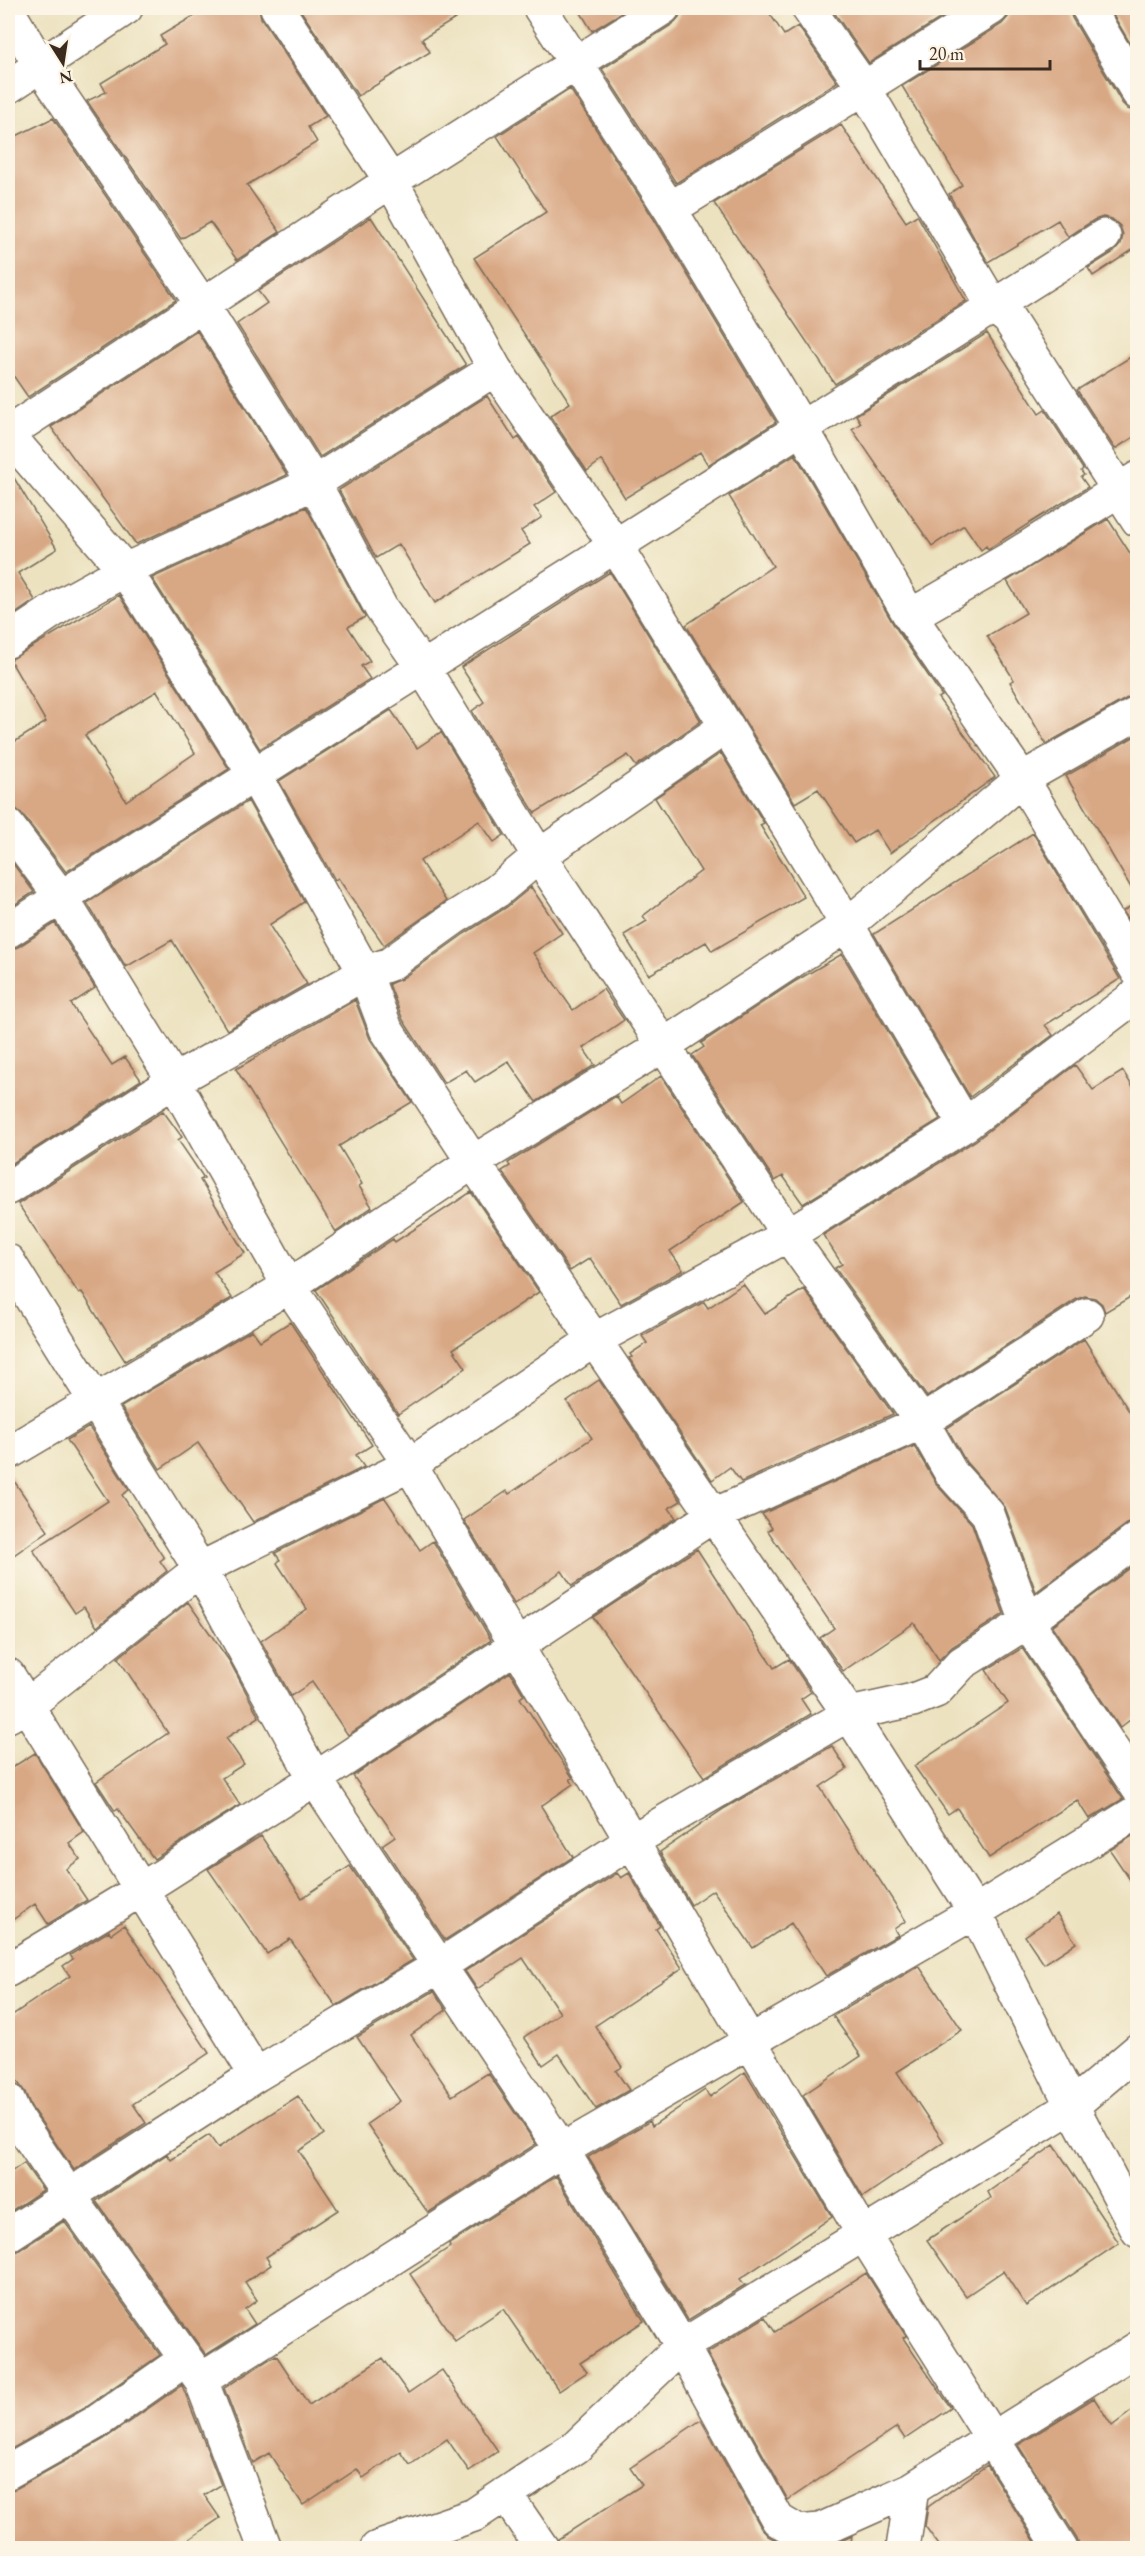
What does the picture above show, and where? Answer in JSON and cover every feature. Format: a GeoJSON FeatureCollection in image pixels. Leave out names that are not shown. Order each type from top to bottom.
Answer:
{"type":"FeatureCollection","features":[{"type":"Feature","properties":{"kind":"street"},"geometry":{"type":"LineString","coordinates":[[8,87],[126,8]]}},
{"type":"Feature","properties":{"kind":"street"},"geometry":{"type":"LineString","coordinates":[[277,8],[391,181],[495,369],[615,545],[727,726],[965,1125]]}},
{"type":"Feature","properties":{"kind":"street"},"geometry":{"type":"LineString","coordinates":[[540,8],[670,209],[801,427],[910,616],[1022,779],[1137,972]]}},
{"type":"Feature","properties":{"kind":"street"},"geometry":{"type":"LineString","coordinates":[[663,8],[391,181],[8,434],[125,570],[254,774],[364,973],[386,1029],[473,1162],[849,1714],[975,1912],[1137,2231]]}},
{"type":"Feature","properties":{"kind":"street"},"geometry":{"type":"LineString","coordinates":[[808,8],[864,88],[993,306],[1009,319],[1129,484],[1137,520]]}},
{"type":"Feature","properties":{"kind":"street"},"geometry":{"type":"LineString","coordinates":[[670,209],[992,8]]}},
{"type":"Feature","properties":{"kind":"street"},"geometry":{"type":"LineString","coordinates":[[1088,8],[1137,93]]}},
{"type":"Feature","properties":{"kind":"street"},"geometry":{"type":"LineString","coordinates":[[8,11],[40,65],[203,306],[314,483],[381,608],[423,668],[539,856],[788,1235],[922,1422],[951,1473],[988,1514],[1027,1622],[1137,1788]]}},
{"type":"Feature","properties":{"kind":"street"},"geometry":{"type":"LineString","coordinates":[[8,931],[1104,236]]}},
{"type":"Feature","properties":{"kind":"street"},"geometry":{"type":"LineString","coordinates":[[8,641],[63,604],[125,570],[314,483],[495,369]]}},
{"type":"Feature","properties":{"kind":"street"},"geometry":{"type":"LineString","coordinates":[[910,616],[1014,556],[1129,484]]}},
{"type":"Feature","properties":{"kind":"street"},"geometry":{"type":"LineString","coordinates":[[8,1453],[289,1286],[473,1162],[664,1045],[847,925],[1022,779],[1137,713]]}},
{"type":"Feature","properties":{"kind":"street"},"geometry":{"type":"LineString","coordinates":[[8,1188],[174,1081],[364,973],[390,964],[454,918],[497,891],[539,856],[727,726]]}},
{"type":"Feature","properties":{"kind":"street"},"geometry":{"type":"LineString","coordinates":[[8,826],[61,897],[174,1081],[289,1286],[410,1466],[864,2235],[1061,2548]]}},
{"type":"Feature","properties":{"kind":"street"},"geometry":{"type":"LineString","coordinates":[[18,1710],[200,1569],[410,1466],[594,1340],[788,1235],[965,1125],[1137,994]]}},
{"type":"Feature","properties":{"kind":"street"},"geometry":{"type":"LineString","coordinates":[[8,1261],[200,1569],[315,1779],[562,2150],[682,2346],[778,2520],[798,2532],[820,2530],[912,2489],[1137,2348]]}},
{"type":"Feature","properties":{"kind":"street"},"geometry":{"type":"LineString","coordinates":[[8,1970],[142,1889],[315,1779],[518,1648],[714,1515],[922,1422],[1087,1315]]}},
{"type":"Feature","properties":{"kind":"street"},"geometry":{"type":"LineString","coordinates":[[8,2235],[68,2194],[256,2075],[439,1965],[630,1842],[849,1714],[913,1700],[936,1691],[962,1663],[1027,1622],[1137,1539]]}},
{"type":"Feature","properties":{"kind":"street"},"geometry":{"type":"LineString","coordinates":[[8,1675],[18,1710],[142,1889],[256,2075]]}},
{"type":"Feature","properties":{"kind":"street"},"geometry":{"type":"LineString","coordinates":[[8,2472],[194,2369],[562,2150],[975,1912],[1137,1811]]}},
{"type":"Feature","properties":{"kind":"street"},"geometry":{"type":"LineString","coordinates":[[377,2548],[474,2515],[576,2446],[682,2346],[1072,2106],[1137,2050]]}},
{"type":"Feature","properties":{"kind":"street"},"geometry":{"type":"LineString","coordinates":[[8,2100],[15,2116],[68,2194],[194,2369],[265,2548]]}},
{"type":"Feature","properties":{"kind":"street"},"geometry":{"type":"LineString","coordinates":[[903,2548],[912,2489]]}},
{"type":"Feature","properties":{"kind":"street"},"geometry":{"type":"LineString","coordinates":[[505,2494],[542,2548]]}},
{"type":"Feature","properties":{"kind":"building"},"geometry":{"type":"Polygon","coordinates":[[[207,8],[259,8],[261,18],[326,116],[308,127],[317,142],[247,185],[280,232],[237,260],[210,222],[181,239],[87,101],[106,92],[101,83],[165,44],[160,36],[207,8]]]}},
{"type":"Feature","properties":{"kind":"building"},"geometry":{"type":"Polygon","coordinates":[[[299,8],[473,8],[422,39],[430,52],[358,96],[299,8]]]}},
{"type":"Feature","properties":{"kind":"building"},"geometry":{"type":"Polygon","coordinates":[[[578,8],[629,8],[592,31],[578,8]]]}},
{"type":"Feature","properties":{"kind":"building"},"geometry":{"type":"Polygon","coordinates":[[[682,8],[766,8],[784,35],[798,26],[837,82],[676,183],[602,69],[673,24],[682,8]]]}},
{"type":"Feature","properties":{"kind":"building"},"geometry":{"type":"Polygon","coordinates":[[[831,8],[957,8],[869,63],[831,8]]]}},
{"type":"Feature","properties":{"kind":"building"},"geometry":{"type":"Polygon","coordinates":[[[1011,8],[1069,8],[1072,18],[1122,103],[1128,109],[1137,112],[1137,247],[1093,276],[1088,268],[1114,252],[1121,244],[1123,235],[1120,226],[1112,219],[1103,217],[1094,220],[1068,237],[1058,220],[988,262],[949,194],[962,185],[902,86],[1002,24],[1011,8]]]}},
{"type":"Feature","properties":{"kind":"building"},"geometry":{"type":"Polygon","coordinates":[[[1109,8],[1137,8],[1137,55],[1109,8]]]}},
{"type":"Feature","properties":{"kind":"building"},"geometry":{"type":"Polygon","coordinates":[[[570,89],[654,219],[776,422],[708,465],[700,452],[625,498],[602,460],[587,471],[550,416],[570,403],[474,258],[546,212],[497,136],[570,89]]]}},
{"type":"Feature","properties":{"kind":"building"},"geometry":{"type":"Polygon","coordinates":[[[53,118],[176,300],[28,397],[8,368],[8,140],[53,118]]]}},
{"type":"Feature","properties":{"kind":"building"},"geometry":{"type":"Polygon","coordinates":[[[841,125],[906,222],[917,215],[966,301],[835,384],[714,203],[841,125]]]}},
{"type":"Feature","properties":{"kind":"building"},"geometry":{"type":"Polygon","coordinates":[[[371,217],[466,365],[320,457],[237,324],[267,303],[258,291],[371,217]]]}},
{"type":"Feature","properties":{"kind":"building"},"geometry":{"type":"Polygon","coordinates":[[[197,331],[287,475],[136,544],[51,427],[197,331]]]}},
{"type":"Feature","properties":{"kind":"building"},"geometry":{"type":"Polygon","coordinates":[[[987,333],[1039,414],[1045,410],[1083,469],[1081,471],[1084,475],[1081,477],[1088,487],[988,549],[986,546],[981,550],[964,525],[932,546],[852,429],[861,423],[856,415],[987,333]]]}},
{"type":"Feature","properties":{"kind":"building"},"geometry":{"type":"Polygon","coordinates":[[[1137,353],[1137,435],[1115,449],[1077,390],[1137,353]]]}},
{"type":"Feature","properties":{"kind":"building"},"geometry":{"type":"Polygon","coordinates":[[[487,396],[515,440],[519,437],[556,492],[534,507],[542,517],[521,531],[530,544],[435,603],[399,544],[376,558],[339,490],[487,396]]]}},
{"type":"Feature","properties":{"kind":"building"},"geometry":{"type":"Polygon","coordinates":[[[795,454],[894,625],[942,696],[938,698],[995,777],[890,853],[875,830],[854,843],[818,789],[795,803],[686,625],[773,566],[729,496],[795,454]]]}},
{"type":"Feature","properties":{"kind":"building"},"geometry":{"type":"Polygon","coordinates":[[[8,468],[57,549],[18,573],[35,600],[8,619],[8,468]]]}},
{"type":"Feature","properties":{"kind":"building"},"geometry":{"type":"Polygon","coordinates":[[[306,507],[365,617],[348,627],[370,661],[361,666],[370,679],[260,749],[152,578],[306,507]]]}},
{"type":"Feature","properties":{"kind":"building"},"geometry":{"type":"Polygon","coordinates":[[[1108,519],[1137,564],[1137,694],[1046,744],[1010,682],[1014,680],[987,636],[1026,613],[1007,581],[1108,519]]]}},
{"type":"Feature","properties":{"kind":"building"},"geometry":{"type":"Polygon","coordinates":[[[610,572],[701,721],[636,766],[628,755],[535,813],[472,711],[484,702],[461,667],[610,572]]]}},
{"type":"Feature","properties":{"kind":"building"},"geometry":{"type":"Polygon","coordinates":[[[119,595],[229,769],[66,872],[23,815],[16,809],[8,808],[8,746],[46,722],[10,660],[119,595]],[[157,691],[85,735],[126,801],[195,753],[157,691]]]}},
{"type":"Feature","properties":{"kind":"building"},"geometry":{"type":"Polygon","coordinates":[[[391,710],[417,748],[441,732],[504,835],[494,842],[479,821],[420,861],[446,901],[384,945],[338,878],[335,880],[279,781],[391,710]]]}},
{"type":"Feature","properties":{"kind":"building"},"geometry":{"type":"Polygon","coordinates":[[[1137,735],[1137,898],[1066,776],[1137,735]]]}},
{"type":"Feature","properties":{"kind":"building"},"geometry":{"type":"Polygon","coordinates":[[[721,753],[764,823],[760,825],[804,897],[712,951],[706,942],[649,975],[624,935],[647,921],[643,916],[701,871],[655,798],[721,753]]]}},
{"type":"Feature","properties":{"kind":"building"},"geometry":{"type":"Polygon","coordinates":[[[248,801],[304,902],[269,925],[307,984],[227,1030],[172,940],[126,967],[87,903],[248,801]]]}},
{"type":"Feature","properties":{"kind":"building"},"geometry":{"type":"Polygon","coordinates":[[[1033,833],[1120,979],[1045,1025],[1053,1035],[970,1097],[874,934],[1033,833]]]}},
{"type":"Feature","properties":{"kind":"building"},"geometry":{"type":"Polygon","coordinates":[[[8,857],[34,892],[8,909],[8,857]]]}},
{"type":"Feature","properties":{"kind":"building"},"geometry":{"type":"Polygon","coordinates":[[[531,887],[562,933],[533,953],[573,1010],[603,989],[624,1020],[583,1048],[595,1065],[536,1102],[508,1061],[475,1082],[466,1070],[444,1083],[403,1020],[389,984],[401,979],[464,934],[507,907],[531,887]]]}},
{"type":"Feature","properties":{"kind":"building"},"geometry":{"type":"Polygon","coordinates":[[[1137,902],[1137,935],[1123,911],[1137,902]]]}},
{"type":"Feature","properties":{"kind":"building"},"geometry":{"type":"Polygon","coordinates":[[[55,923],[95,988],[71,1004],[112,1065],[125,1057],[141,1080],[8,1166],[8,950],[18,947],[55,923]]]}},
{"type":"Feature","properties":{"kind":"building"},"geometry":{"type":"Polygon","coordinates":[[[842,954],[940,1119],[803,1204],[783,1176],[775,1181],[692,1055],[704,1047],[701,1043],[794,982],[842,954]]]}},
{"type":"Feature","properties":{"kind":"building"},"geometry":{"type":"Polygon","coordinates":[[[355,1000],[370,1039],[412,1102],[339,1146],[362,1184],[359,1186],[372,1207],[336,1232],[236,1069],[355,1000]]]}},
{"type":"Feature","properties":{"kind":"building"},"geometry":{"type":"Polygon","coordinates":[[[1075,1065],[1093,1090],[1123,1071],[1137,1094],[1137,1293],[1105,1312],[1102,1304],[1095,1298],[1085,1296],[1077,1299],[927,1397],[835,1268],[842,1264],[823,1235],[975,1141],[1075,1065]]]}},
{"type":"Feature","properties":{"kind":"building"},"geometry":{"type":"Polygon","coordinates":[[[661,1076],[744,1202],[670,1251],[683,1270],[621,1304],[590,1258],[570,1271],[502,1171],[510,1166],[508,1163],[616,1096],[621,1104],[661,1076]]]}},
{"type":"Feature","properties":{"kind":"building"},"geometry":{"type":"Polygon","coordinates":[[[163,1111],[182,1137],[178,1140],[204,1178],[200,1180],[245,1253],[214,1272],[232,1298],[125,1361],[82,1292],[79,1294],[18,1204],[163,1111]]]}},
{"type":"Feature","properties":{"kind":"building"},"geometry":{"type":"Polygon","coordinates":[[[471,1192],[539,1292],[453,1349],[466,1368],[398,1414],[316,1290],[393,1239],[395,1242],[471,1192]]]}},
{"type":"Feature","properties":{"kind":"building"},"geometry":{"type":"Polygon","coordinates":[[[743,1284],[765,1314],[804,1289],[893,1414],[741,1482],[730,1467],[712,1480],[629,1358],[632,1357],[630,1354],[647,1343],[642,1336],[704,1302],[708,1308],[743,1284]]]}},
{"type":"Feature","properties":{"kind":"building"},"geometry":{"type":"Polygon","coordinates":[[[290,1322],[372,1445],[356,1455],[364,1467],[253,1522],[198,1443],[160,1469],[121,1407],[252,1330],[260,1341],[290,1322]]]}},
{"type":"Feature","properties":{"kind":"building"},"geometry":{"type":"Polygon","coordinates":[[[1084,1339],[1137,1424],[1137,1521],[1127,1524],[1036,1592],[1005,1507],[966,1462],[947,1428],[1084,1339]]]}},
{"type":"Feature","properties":{"kind":"building"},"geometry":{"type":"Polygon","coordinates":[[[599,1380],[681,1501],[669,1508],[676,1518],[572,1586],[562,1571],[514,1604],[464,1520],[507,1491],[509,1494],[592,1438],[567,1402],[599,1380]]]}},
{"type":"Feature","properties":{"kind":"building"},"geometry":{"type":"Polygon","coordinates":[[[89,1427],[129,1490],[122,1495],[164,1558],[160,1561],[167,1571],[97,1627],[84,1607],[75,1613],[33,1550],[108,1501],[67,1440],[89,1427]]]}},
{"type":"Feature","properties":{"kind":"building"},"geometry":{"type":"Polygon","coordinates":[[[914,1446],[937,1485],[972,1524],[1004,1614],[952,1647],[939,1660],[914,1623],[843,1671],[820,1638],[834,1628],[768,1531],[772,1528],[762,1514],[914,1446]]]}},
{"type":"Feature","properties":{"kind":"building"},"geometry":{"type":"Polygon","coordinates":[[[8,1472],[48,1531],[8,1559],[8,1472]]]}},
{"type":"Feature","properties":{"kind":"building"},"geometry":{"type":"Polygon","coordinates":[[[385,1498],[420,1550],[433,1541],[491,1640],[348,1735],[312,1682],[291,1696],[261,1641],[307,1609],[277,1563],[280,1560],[275,1553],[385,1498]]]}},
{"type":"Feature","properties":{"kind":"building"},"geometry":{"type":"Polygon","coordinates":[[[697,1549],[774,1668],[789,1659],[811,1692],[801,1699],[811,1714],[704,1777],[593,1617],[697,1549]]]}},
{"type":"Feature","properties":{"kind":"building"},"geometry":{"type":"Polygon","coordinates":[[[1137,1563],[1137,1714],[1120,1728],[1052,1626],[1137,1563]]]}},
{"type":"Feature","properties":{"kind":"building"},"geometry":{"type":"Polygon","coordinates":[[[188,1602],[230,1662],[259,1717],[226,1738],[244,1764],[222,1778],[240,1805],[154,1859],[118,1809],[115,1811],[96,1782],[168,1733],[118,1658],[188,1602]]]}},
{"type":"Feature","properties":{"kind":"building"},"geometry":{"type":"Polygon","coordinates":[[[1022,1648],[1123,1799],[1089,1819],[1077,1800],[989,1858],[957,1808],[948,1814],[914,1766],[1008,1703],[986,1670],[1022,1648]]]}},
{"type":"Feature","properties":{"kind":"building"},"geometry":{"type":"Polygon","coordinates":[[[510,1672],[524,1695],[520,1698],[573,1778],[570,1779],[573,1784],[541,1806],[573,1857],[445,1940],[382,1845],[395,1836],[353,1776],[510,1672]]]}},
{"type":"Feature","properties":{"kind":"building"},"geometry":{"type":"Polygon","coordinates":[[[832,1746],[847,1769],[820,1787],[906,1921],[894,1929],[898,1935],[826,1976],[791,1923],[753,1948],[713,1890],[691,1905],[660,1852],[725,1808],[832,1746]]]}},
{"type":"Feature","properties":{"kind":"building"},"geometry":{"type":"Polygon","coordinates":[[[35,1753],[84,1832],[69,1843],[80,1859],[66,1869],[87,1900],[48,1924],[35,1904],[8,1923],[8,1770],[35,1753]]]}},
{"type":"Feature","properties":{"kind":"building"},"geometry":{"type":"Polygon","coordinates":[[[1137,1833],[1137,1890],[1110,1850],[1137,1833]]]}},
{"type":"Feature","properties":{"kind":"building"},"geometry":{"type":"Polygon","coordinates":[[[261,1836],[302,1898],[350,1866],[413,1960],[336,2006],[290,1939],[267,1954],[208,1869],[261,1836]]]}},
{"type":"Feature","properties":{"kind":"building"},"geometry":{"type":"Polygon","coordinates":[[[617,1873],[621,1878],[629,1873],[660,1926],[656,1929],[682,1968],[595,2026],[622,2067],[616,2071],[629,2090],[596,2109],[559,2054],[543,2065],[524,2037],[560,2013],[523,1958],[477,1989],[465,1971],[617,1873]]]}},
{"type":"Feature","properties":{"kind":"building"},"geometry":{"type":"Polygon","coordinates":[[[1057,1914],[1076,1943],[1044,1964],[1025,1936],[1057,1914]]]}},
{"type":"Feature","properties":{"kind":"building"},"geometry":{"type":"Polygon","coordinates":[[[124,1925],[209,2053],[133,2104],[146,2123],[74,2170],[8,2069],[8,2018],[70,1976],[63,1966],[73,1959],[70,1955],[109,1931],[111,1934],[124,1925]]]}},
{"type":"Feature","properties":{"kind":"building"},"geometry":{"type":"Polygon","coordinates":[[[919,1966],[962,2030],[897,2072],[944,2142],[863,2197],[803,2095],[861,2056],[833,2016],[919,1966]]]}},
{"type":"Feature","properties":{"kind":"building"},"geometry":{"type":"Polygon","coordinates":[[[434,1991],[446,2010],[411,2035],[452,2096],[488,2073],[536,2144],[428,2213],[367,2124],[400,2101],[357,2037],[434,1991]]]}},
{"type":"Feature","properties":{"kind":"building"},"geometry":{"type":"Polygon","coordinates":[[[745,2072],[832,2217],[740,2279],[745,2285],[688,2320],[588,2157],[650,2121],[652,2126],[705,2090],[710,2097],[745,2072]]]}},
{"type":"Feature","properties":{"kind":"building"},"geometry":{"type":"Polygon","coordinates":[[[298,2096],[324,2134],[299,2151],[338,2210],[266,2257],[271,2265],[245,2282],[257,2300],[245,2309],[255,2324],[206,2355],[96,2201],[167,2154],[171,2160],[209,2135],[218,2148],[298,2096]]]}},
{"type":"Feature","properties":{"kind":"building"},"geometry":{"type":"Polygon","coordinates":[[[1054,2145],[1119,2243],[1026,2306],[1003,2271],[966,2296],[927,2240],[991,2198],[988,2192],[1054,2145]]]}},
{"type":"Feature","properties":{"kind":"building"},"geometry":{"type":"Polygon","coordinates":[[[24,2163],[43,2190],[8,2213],[8,2174],[24,2163]]]}},
{"type":"Feature","properties":{"kind":"building"},"geometry":{"type":"Polygon","coordinates":[[[556,2176],[644,2321],[580,2363],[587,2372],[559,2391],[503,2309],[455,2341],[410,2274],[450,2247],[449,2244],[556,2176]]]}},
{"type":"Feature","properties":{"kind":"building"},"geometry":{"type":"Polygon","coordinates":[[[64,2221],[160,2355],[85,2407],[8,2451],[8,2253],[18,2251],[64,2221]]]}},
{"type":"Feature","properties":{"kind":"building"},"geometry":{"type":"Polygon","coordinates":[[[866,2273],[906,2336],[903,2338],[951,2408],[905,2439],[897,2427],[788,2500],[707,2353],[765,2317],[775,2332],[866,2273]]]}},
{"type":"Feature","properties":{"kind":"building"},"geometry":{"type":"Polygon","coordinates":[[[276,2355],[309,2405],[383,2358],[408,2393],[442,2370],[498,2451],[469,2471],[447,2439],[410,2465],[401,2452],[363,2478],[357,2469],[303,2505],[269,2453],[253,2463],[224,2388],[276,2355]]]}},
{"type":"Feature","properties":{"kind":"building"},"geometry":{"type":"Polygon","coordinates":[[[182,2385],[221,2485],[204,2495],[220,2518],[176,2548],[8,2548],[8,2491],[104,2439],[182,2385]]]}},
{"type":"Feature","properties":{"kind":"building"},"geometry":{"type":"Polygon","coordinates":[[[1094,2398],[1112,2426],[1137,2407],[1137,2548],[1080,2548],[1077,2538],[1018,2445],[1094,2398]]]}},
{"type":"Feature","properties":{"kind":"building"},"geometry":{"type":"Polygon","coordinates":[[[701,2420],[762,2529],[768,2536],[790,2548],[560,2548],[558,2539],[642,2485],[630,2468],[701,2420]]]}},
{"type":"Feature","properties":{"kind":"building"},"geometry":{"type":"Polygon","coordinates":[[[987,2465],[1039,2548],[941,2548],[925,2526],[928,2507],[987,2465]]]}},
{"type":"Feature","properties":{"kind":"building"},"geometry":{"type":"Polygon","coordinates":[[[852,2536],[850,2548],[822,2548],[828,2547],[852,2536]]]}}]}
